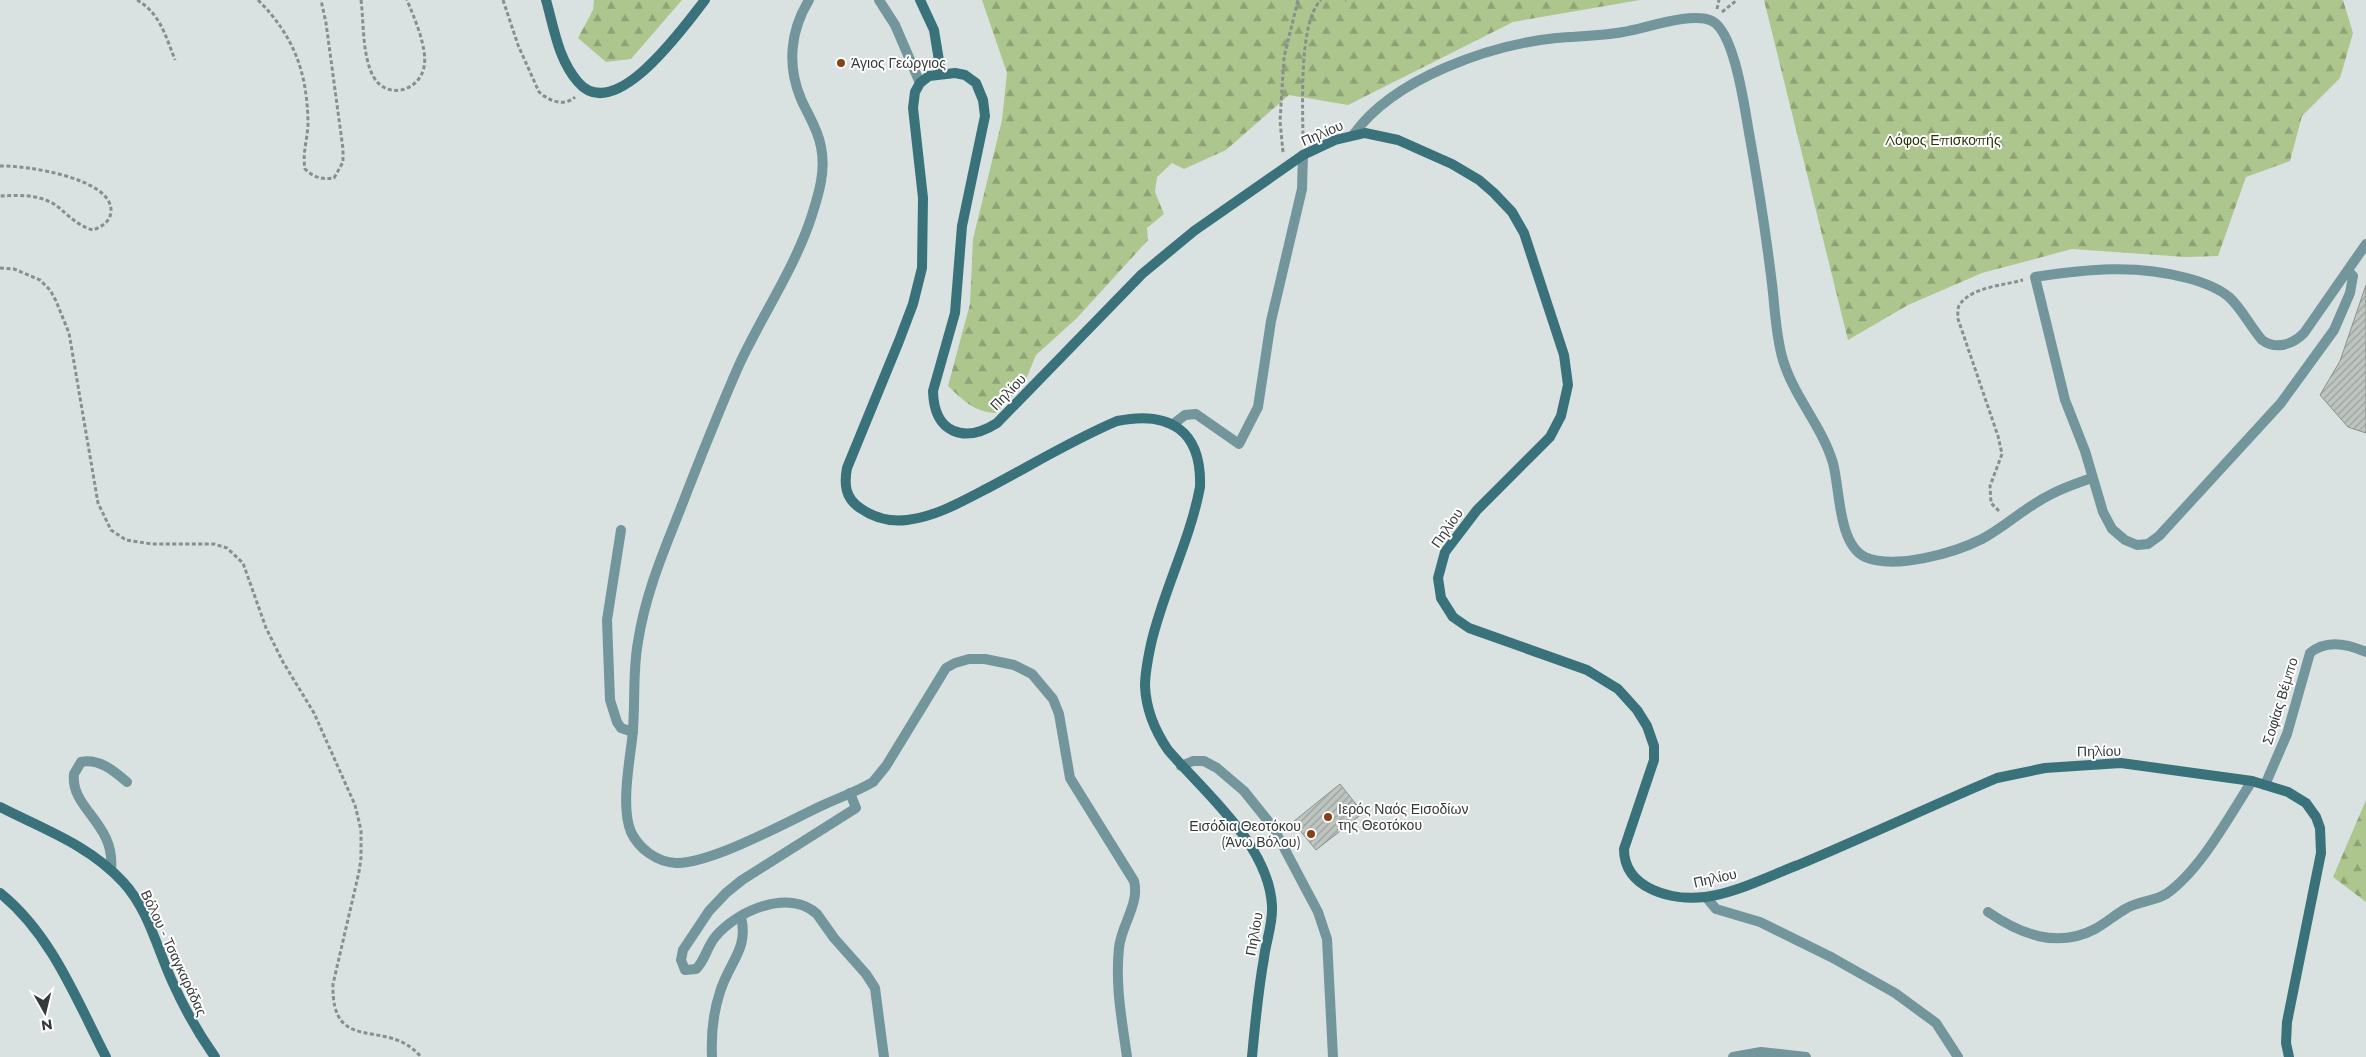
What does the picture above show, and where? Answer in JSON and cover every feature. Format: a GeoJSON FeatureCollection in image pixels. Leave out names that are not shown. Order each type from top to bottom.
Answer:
{"type":"FeatureCollection","features":[{"type":"Feature","properties":{"kind":"main road"},"geometry":{"type":"LineString","coordinates":[[546,0],[562,56],[573,76],[585,89],[606,92],[626,86],[635,80],[705,0]]}},
{"type":"Feature","properties":{"kind":"main road"},"geometry":{"type":"LineString","coordinates":[[920,0],[934,30],[941,73],[925,78],[920,83]]}},
{"type":"Feature","properties":{"kind":"main road","name":"Πηλίου"},"geometry":{"type":"LineString","coordinates":[[941,73],[961,73],[976,83],[984,104],[984,122],[962,226],[955,313],[932,391],[934,406],[941,420],[948,428],[961,434],[981,432],[997,423],[1142,274],[1194,231],[1303,155],[1335,140],[1354,134],[1381,135],[1431,154],[1479,180],[1504,203],[1518,223],[1531,249],[1567,367],[1568,385],[1561,416],[1550,437],[1477,510],[1445,552],[1438,578],[1443,602],[1453,617],[1469,628],[1593,672],[1628,698],[1647,726],[1655,753],[1649,781],[1626,840],[1624,858],[1628,870],[1642,884],[1657,892],[1681,897],[1706,896],[1778,873],[2010,774],[2070,766],[2121,763],[2252,781],[2288,792],[2306,803],[2318,822],[2322,840],[2319,869],[2287,1022],[2289,1057]]}},
{"type":"Feature","properties":{"kind":"main road","name":"Πηλίου"},"geometry":{"type":"LineString","coordinates":[[920,83],[913,104],[923,198],[922,268],[913,304],[847,468],[845,485],[851,500],[864,511],[879,518],[890,520],[916,518],[962,502],[1117,421],[1150,418],[1172,425],[1186,434],[1194,445],[1199,463],[1200,487],[1154,634],[1147,666],[1145,687],[1147,701],[1159,737],[1181,766],[1252,847],[1263,867],[1270,893],[1272,919],[1257,1002],[1252,1057]]}},
{"type":"Feature","properties":{"kind":"main road","name":"Βόλου - Τσαγκαράδας"},"geometry":{"type":"LineString","coordinates":[[0,807],[72,842],[111,870],[135,898],[194,1026],[216,1057]]}},
{"type":"Feature","properties":{"kind":"main road"},"geometry":{"type":"LineString","coordinates":[[0,893],[27,918],[47,944],[106,1057]]}},
{"type":"Feature","properties":{"kind":"street"},"geometry":{"type":"LineString","coordinates":[[809,0],[794,32],[792,64],[801,98],[821,143],[823,170],[820,186],[800,247],[748,345],[726,394],[653,579],[637,643],[633,732],[628,784],[628,822],[636,841],[650,855],[661,861],[676,863],[706,856],[764,833],[861,789],[880,775],[946,668],[962,661],[985,659],[1014,665],[1032,674],[1043,686],[1057,707],[1070,778],[1134,881],[1136,896],[1120,937],[1117,969],[1117,987],[1127,1057]]}},
{"type":"Feature","properties":{"kind":"street"},"geometry":{"type":"LineString","coordinates":[[879,0],[895,25],[920,83]]}},
{"type":"Feature","properties":{"kind":"street"},"geometry":{"type":"LineString","coordinates":[[1354,134],[1364,121],[1395,94],[1479,55],[1514,45],[1622,32],[1694,18],[1712,21],[1725,38],[1730,49],[1743,96],[1768,251],[1782,355],[1795,390],[1826,443],[1838,483],[1845,527],[1852,546],[1863,555],[1875,560],[1906,561],[1934,555],[1983,538],[2047,496],[2092,478]]}},
{"type":"Feature","properties":{"kind":"street"},"geometry":{"type":"LineString","coordinates":[[1172,425],[1185,416],[1196,414],[1239,444],[1258,408],[1271,321],[1302,194],[1303,155]]}},
{"type":"Feature","properties":{"kind":"street"},"geometry":{"type":"LineString","coordinates":[[2348,271],[2353,276],[2352,286],[2334,330],[2281,404],[2159,536],[2148,544],[2137,545],[2125,540],[2112,529],[2103,512],[2065,400],[2035,277],[2094,269],[2124,268],[2156,271],[2190,279],[2213,286],[2228,296],[2262,340],[2268,344],[2281,346],[2293,342],[2304,333],[2366,244]]}},
{"type":"Feature","properties":{"kind":"street"},"geometry":{"type":"LineString","coordinates":[[621,530],[608,620],[610,700],[617,722],[621,728],[633,732]]}},
{"type":"Feature","properties":{"kind":"street","name":"Σοφίας Βέμπο"},"geometry":{"type":"LineString","coordinates":[[2265,785],[2286,734],[2310,653],[2319,646],[2334,644],[2357,648],[2366,652]]}},
{"type":"Feature","properties":{"kind":"street"},"geometry":{"type":"LineString","coordinates":[[1181,766],[1193,761],[1204,761],[1217,768],[1244,791],[1273,827],[1318,912],[1328,939],[1333,1057]]}},
{"type":"Feature","properties":{"kind":"street"},"geometry":{"type":"LineString","coordinates":[[111,870],[111,848],[102,829],[78,795],[74,774],[81,762],[97,762],[118,774],[126,782]]}},
{"type":"Feature","properties":{"kind":"street"},"geometry":{"type":"LineString","coordinates":[[1988,912],[2022,933],[2048,938],[2069,937],[2094,930],[2128,907],[2165,895],[2177,885],[2207,850],[2252,781]]}},
{"type":"Feature","properties":{"kind":"street"},"geometry":{"type":"LineString","coordinates":[[850,793],[856,808],[742,880],[714,904],[683,950],[681,960],[685,970],[691,971],[699,966],[714,938],[741,917],[767,906],[786,903],[803,905],[817,914],[834,938],[866,974],[875,988],[884,1057]]}},
{"type":"Feature","properties":{"kind":"street"},"geometry":{"type":"LineString","coordinates":[[1706,896],[1716,909],[1760,922],[1831,957],[1894,993],[1936,1023],[1958,1057]]}},
{"type":"Feature","properties":{"kind":"street"},"geometry":{"type":"LineString","coordinates":[[712,1057],[712,1037],[717,1002],[726,974],[744,938],[741,917]]}},
{"type":"Feature","properties":{"kind":"street"},"geometry":{"type":"LineString","coordinates":[[1733,1057],[1761,1052],[1806,1057]]}},
{"type":"Feature","properties":{"kind":"path"},"geometry":{"type":"LineString","coordinates":[[137,0],[146,5],[159,20],[175,60]]}},
{"type":"Feature","properties":{"kind":"path"},"geometry":{"type":"LineString","coordinates":[[258,0],[284,28],[292,41],[298,60],[303,80],[308,124],[304,150],[305,169],[310,174],[328,179],[334,178],[339,171],[344,149],[321,0]]}},
{"type":"Feature","properties":{"kind":"path"},"geometry":{"type":"LineString","coordinates":[[361,0],[369,67],[379,84],[387,90],[396,92],[413,85],[421,76],[425,65],[422,47],[407,0]]}},
{"type":"Feature","properties":{"kind":"path"},"geometry":{"type":"LineString","coordinates":[[503,0],[518,45],[539,92],[545,97],[559,102],[572,100],[585,89]]}},
{"type":"Feature","properties":{"kind":"path"},"geometry":{"type":"LineString","coordinates":[[1284,167],[1280,121],[1284,57],[1298,0]]}},
{"type":"Feature","properties":{"kind":"path"},"geometry":{"type":"LineString","coordinates":[[1303,155],[1302,66],[1309,30],[1317,4],[1321,0]]}},
{"type":"Feature","properties":{"kind":"path"},"geometry":{"type":"LineString","coordinates":[[0,166],[36,168],[77,180],[109,201],[110,216],[106,223],[93,230],[84,228],[54,204],[37,197],[23,195],[0,196]]}},
{"type":"Feature","properties":{"kind":"path"},"geometry":{"type":"LineString","coordinates":[[0,268],[14,269],[35,277],[50,290],[56,301],[68,333],[98,503],[111,530],[126,540],[152,544],[214,544],[227,548],[243,563],[266,628],[283,662],[314,713],[360,817],[361,858],[333,984],[333,999],[338,1020],[342,1026],[356,1034],[398,1040],[410,1046],[421,1057]]}},
{"type":"Feature","properties":{"kind":"path"},"geometry":{"type":"LineString","coordinates":[[2013,517],[1997,511],[1991,504],[1990,486],[2002,454],[1998,436],[1958,319],[1958,311],[1960,304],[1978,291],[2035,277]]}},
{"type":"Feature","properties":{"kind":"green space"},"geometry":{"type":"Polygon","coordinates":[[[594,0],[682,0],[631,59],[606,62],[578,38],[593,10],[594,0]]]}},
{"type":"Feature","properties":{"kind":"green space"},"geometry":{"type":"Polygon","coordinates":[[[982,0],[1640,0],[1513,22],[1348,105],[1289,95],[1226,150],[1184,169],[1172,163],[1157,177],[1155,192],[1164,214],[1147,228],[1148,240],[1077,318],[1036,355],[1025,382],[996,413],[975,408],[948,386],[970,304],[973,239],[1002,120],[1007,73],[982,0]]]}},
{"type":"Feature","properties":{"kind":"green space","name":"Λόφος Επισκοπής"},"geometry":{"type":"Polygon","coordinates":[[[1764,0],[2343,0],[2353,33],[2340,78],[2302,116],[2290,161],[2246,177],[2218,256],[2186,257],[2072,249],[1982,273],[1908,305],[1848,340],[1764,0]]]}},
{"type":"Feature","properties":{"kind":"green space"},"geometry":{"type":"Polygon","coordinates":[[[2366,800],[2366,902],[2333,877],[2366,800]]]}},
{"type":"Feature","properties":{"kind":"building"},"geometry":{"type":"Polygon","coordinates":[[[2366,285],[2366,433],[2348,427],[2320,395],[2340,361],[2366,285]]]}},
{"type":"Feature","properties":{"kind":"building","name":"Ιερός Ναός Εισοδίων της Θεοτόκου"},"geometry":{"type":"Polygon","coordinates":[[[1340,784],[1363,813],[1316,850],[1293,822],[1340,784]]]}},
{"type":"Feature","properties":{"kind":"place","name":"Άγιος Γεώργιος"},"geometry":{"type":"Point","coordinates":[841,63]}},
{"type":"Feature","properties":{"kind":"place","name":"Ιερός Ναός Εισοδίων της Θεοτόκου"},"geometry":{"type":"Point","coordinates":[1328,817]}},
{"type":"Feature","properties":{"kind":"place","name":"Εισόδια Θεοτόκου (Άνω Βόλου)"},"geometry":{"type":"Point","coordinates":[1311,834]}}]}
